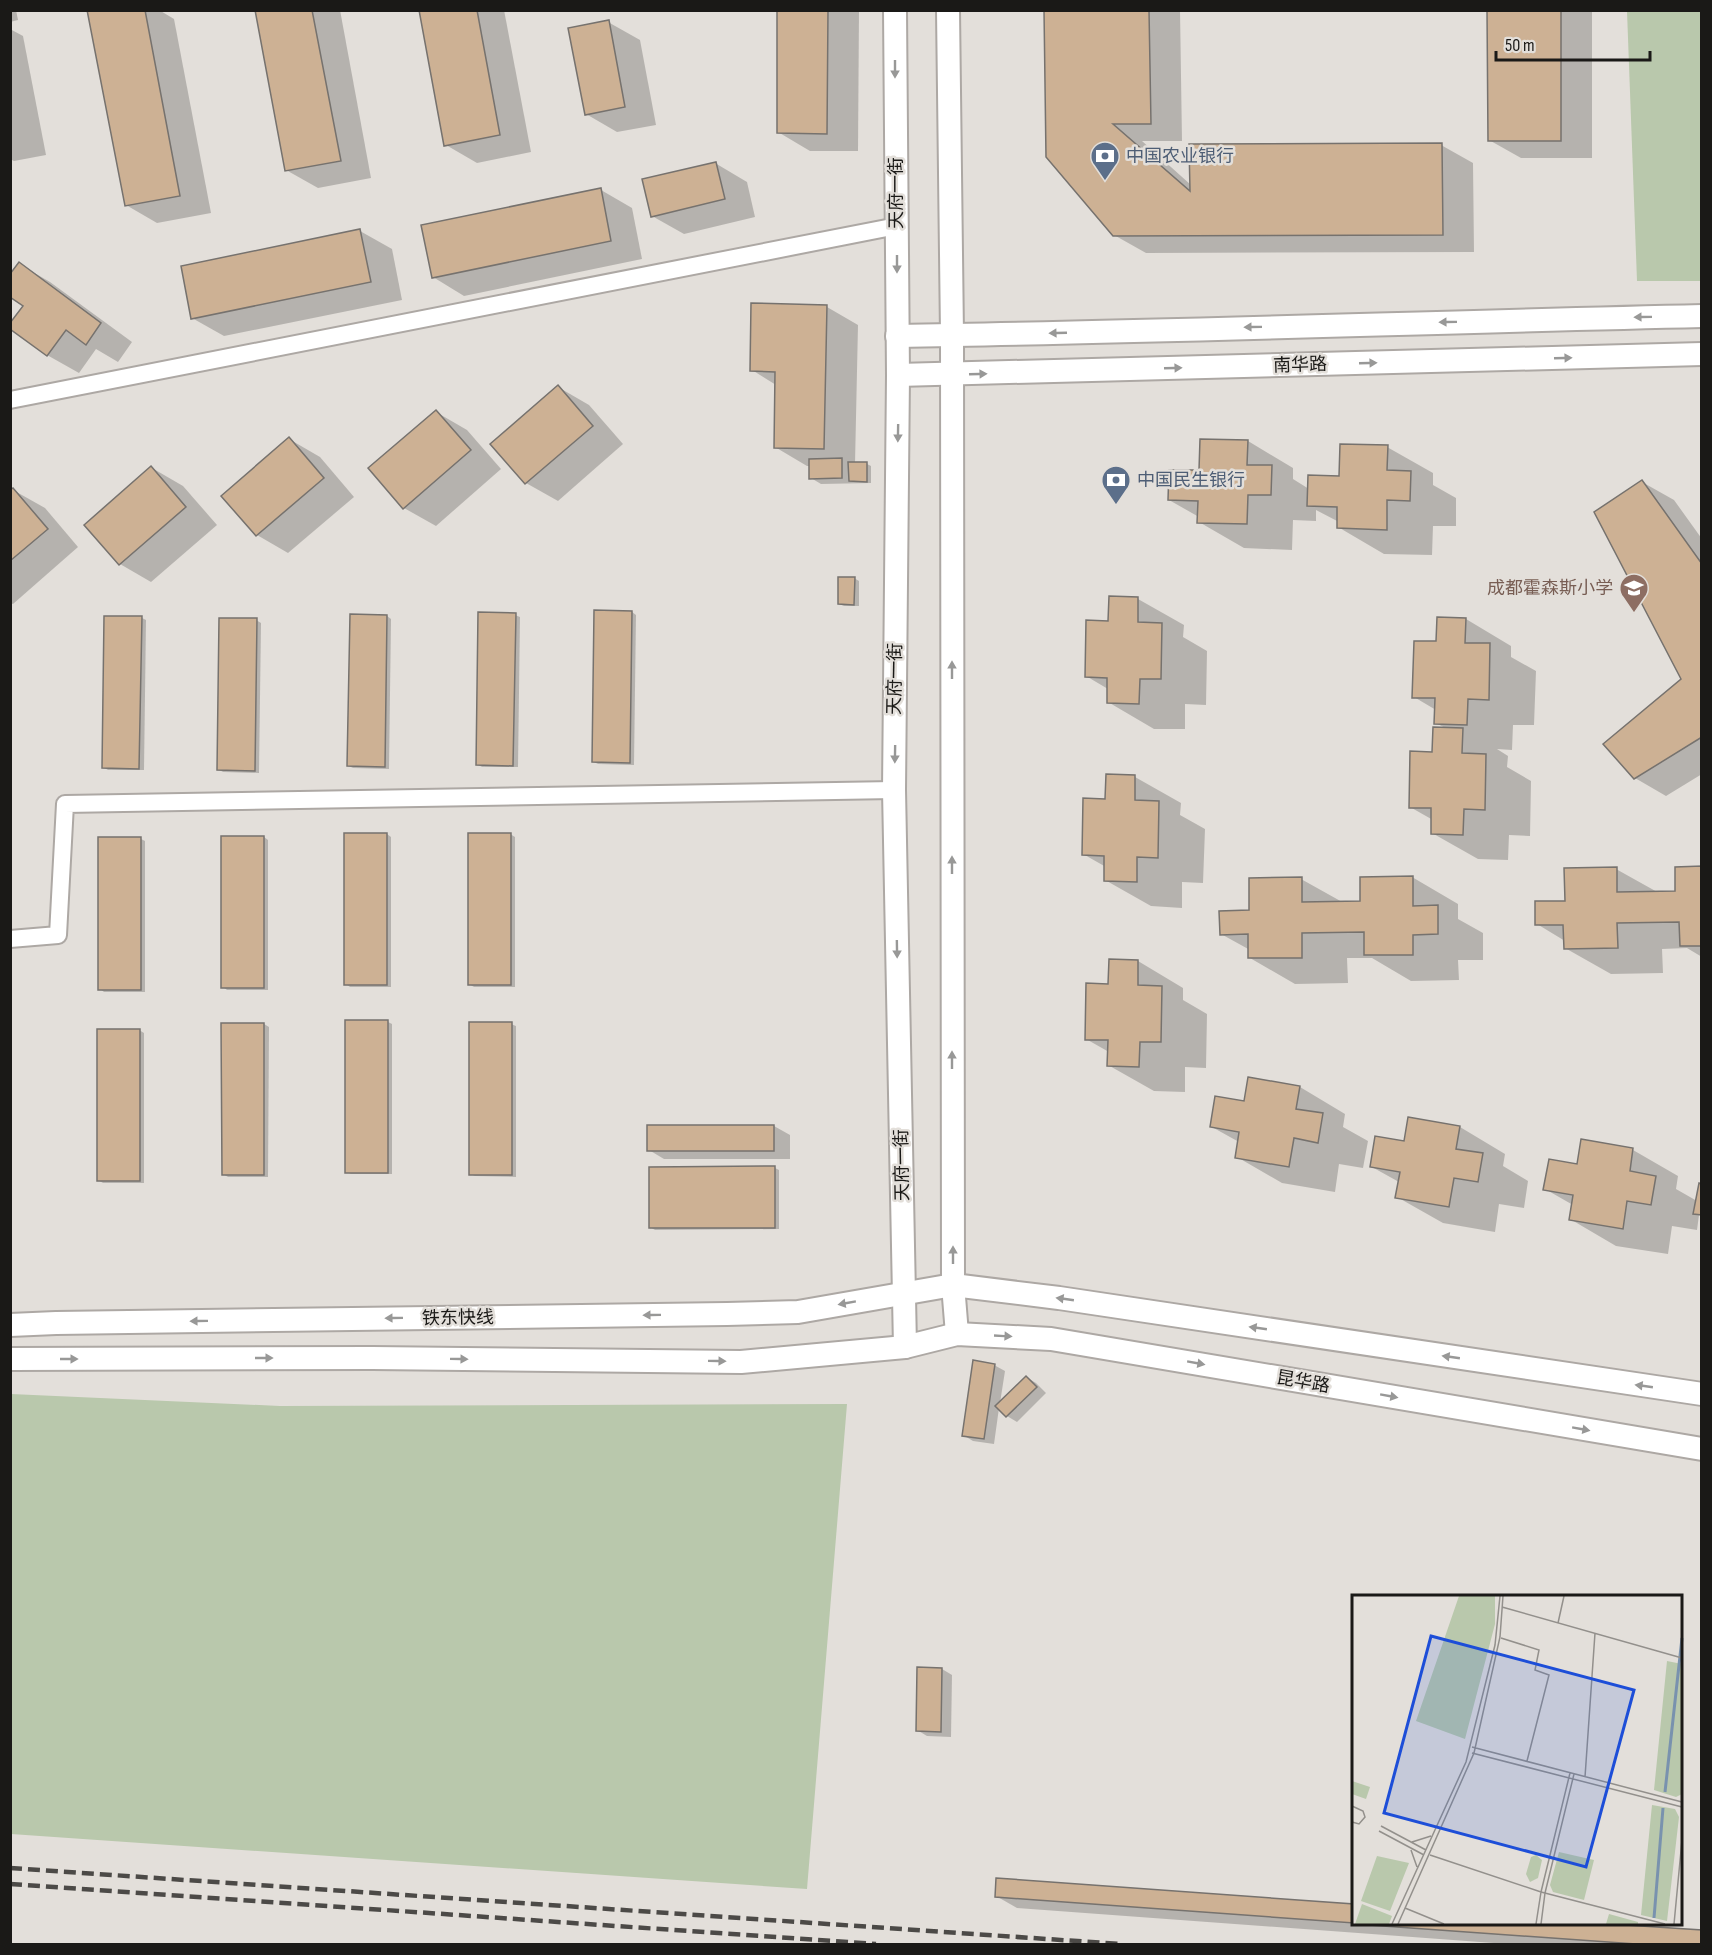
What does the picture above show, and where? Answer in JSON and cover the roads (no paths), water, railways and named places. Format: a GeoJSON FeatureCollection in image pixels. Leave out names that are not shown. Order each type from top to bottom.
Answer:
{"type":"FeatureCollection","features":[{"type":"Feature","properties":{"kind":"main road","name":"天府一街"},"geometry":{"type":"LineString","coordinates":[[895,10],[898,375],[894,790],[904,1347]]}},
{"type":"Feature","properties":{"kind":"main road"},"geometry":{"type":"LineString","coordinates":[[948,10],[952,335],[953,1285],[957,1334]]}},
{"type":"Feature","properties":{"kind":"main road"},"geometry":{"type":"LineString","coordinates":[[897,336],[1701,316]]}},
{"type":"Feature","properties":{"kind":"main road","name":"南华路"},"geometry":{"type":"LineString","coordinates":[[898,375],[1701,354]]}},
{"type":"Feature","properties":{"kind":"main road"},"geometry":{"type":"LineString","coordinates":[[904,1293],[953,1285],[1059,1298],[1701,1394]]}},
{"type":"Feature","properties":{"kind":"main road","name":"铁东快线"},"geometry":{"type":"LineString","coordinates":[[10,1325],[728,1314],[798,1311],[904,1293]]}},
{"type":"Feature","properties":{"kind":"main road","name":"昆华路"},"geometry":{"type":"LineString","coordinates":[[904,1347],[957,1334],[1051,1339],[1701,1449]]}},
{"type":"Feature","properties":{"kind":"main road"},"geometry":{"type":"LineString","coordinates":[[10,1359],[372,1358],[741,1362],[904,1347]]}},
{"type":"Feature","properties":{"kind":"street"},"geometry":{"type":"LineString","coordinates":[[10,400],[897,226]]}},
{"type":"Feature","properties":{"kind":"street"},"geometry":{"type":"LineString","coordinates":[[10,939],[58,935],[65,804],[894,790]]}},
{"type":"Feature","properties":{"kind":"railway"},"geometry":{"type":"LineString","coordinates":[[10,1868],[1120,1944]]}},
{"type":"Feature","properties":{"kind":"railway"},"geometry":{"type":"LineString","coordinates":[[10,1884],[876,1944]]}},
{"type":"Feature","properties":{"kind":"place","name":"中国农业银行"},"geometry":{"type":"Point","coordinates":[1105,182]}},
{"type":"Feature","properties":{"kind":"place","name":"中国民生银行"},"geometry":{"type":"Point","coordinates":[1116,506]}},
{"type":"Feature","properties":{"kind":"place","name":"成都霍森斯小学"},"geometry":{"type":"Point","coordinates":[1634,614]}}]}
